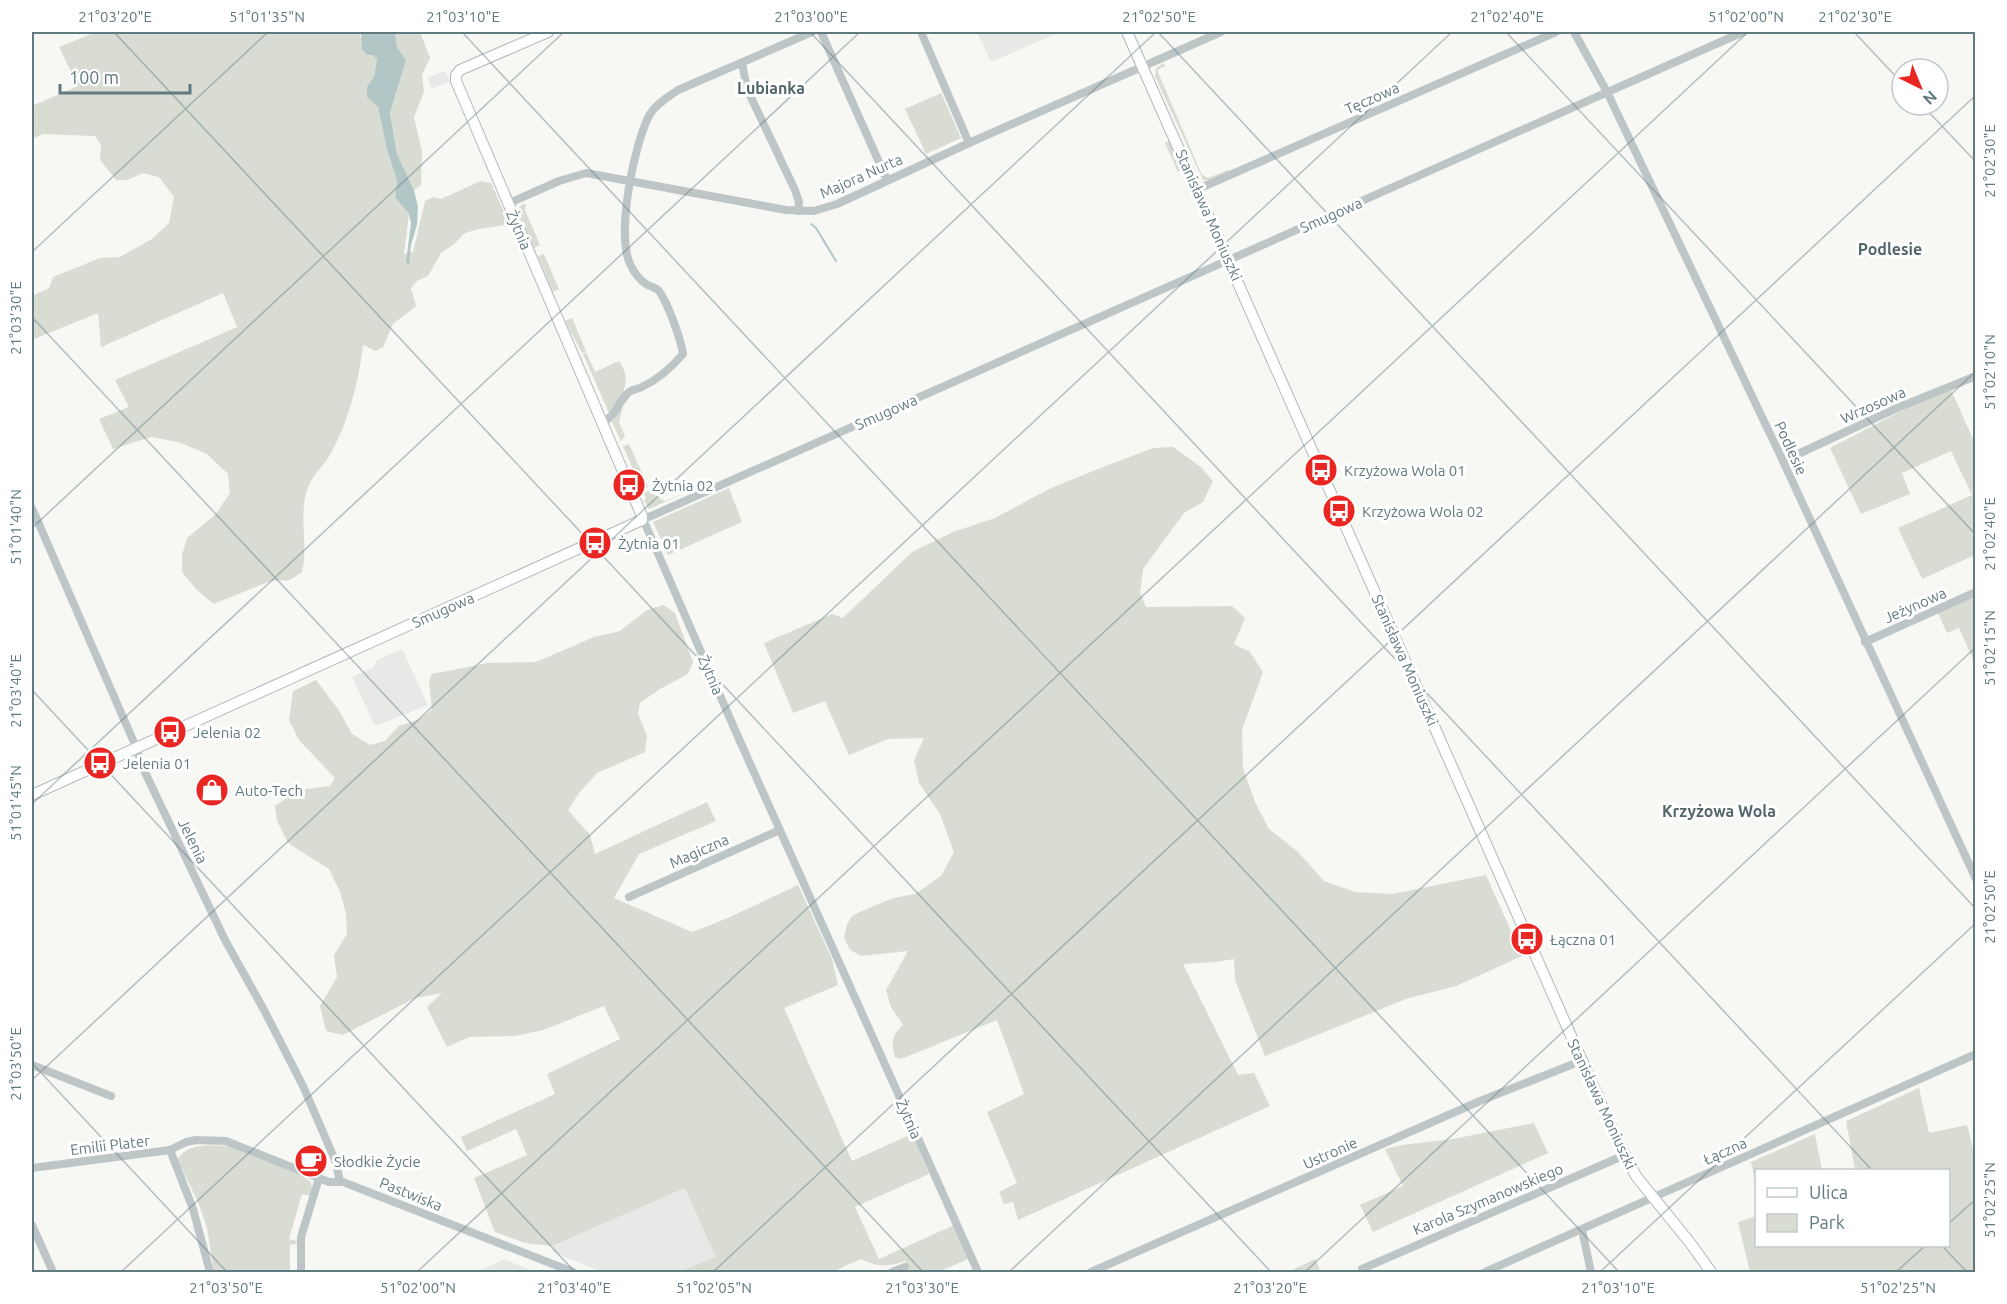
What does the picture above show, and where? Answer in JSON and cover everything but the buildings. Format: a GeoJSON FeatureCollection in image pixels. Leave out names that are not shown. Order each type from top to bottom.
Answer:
{"type":"FeatureCollection","features":[{"type":"Feature","properties":{"kind":"street","name":"Żytnia"},"geometry":{"type":"LineString","coordinates":[[548,32],[460,70],[456,75],[456,81],[642,520],[978,1272]]}},
{"type":"Feature","properties":{"kind":"street"},"geometry":{"type":"LineString","coordinates":[[602,424],[610,419],[623,398],[632,390],[642,387],[669,371],[682,354],[677,331],[659,292],[643,283],[631,266],[624,245],[624,222],[631,181],[651,113],[678,90],[812,32]]}},
{"type":"Feature","properties":{"kind":"street"},"geometry":{"type":"LineString","coordinates":[[821,32],[887,180]]}},
{"type":"Feature","properties":{"kind":"street"},"geometry":{"type":"LineString","coordinates":[[921,32],[969,142]]}},
{"type":"Feature","properties":{"kind":"street","name":"Stanisława Moniuszki"},"geometry":{"type":"LineString","coordinates":[[1127,32],[1230,260],[1581,1061],[1625,1155],[1636,1176],[1711,1272]]}},
{"type":"Feature","properties":{"kind":"street","name":"Majora Nurta"},"geometry":{"type":"LineString","coordinates":[[507,204],[559,181],[586,173],[721,200],[786,210],[814,211],[837,204],[1209,34],[1221,32]]}},
{"type":"Feature","properties":{"kind":"street","name":"Tęczowa"},"geometry":{"type":"LineString","coordinates":[[1198,189],[1556,32]]}},
{"type":"Feature","properties":{"kind":"street","name":"Podlesie"},"geometry":{"type":"LineString","coordinates":[[1575,32],[1607,92],[1783,461],[1976,879]]}},
{"type":"Feature","properties":{"kind":"street","name":"Smugowa"},"geometry":{"type":"LineString","coordinates":[[32,795],[596,543],[642,520],[1743,32]]}},
{"type":"Feature","properties":{"kind":"street"},"geometry":{"type":"LineString","coordinates":[[742,63],[747,88],[795,190],[799,202],[798,211]]}},
{"type":"Feature","properties":{"kind":"street","name":"Wrzosowa"},"geometry":{"type":"LineString","coordinates":[[1783,461],[1896,408],[1976,376]]}},
{"type":"Feature","properties":{"kind":"street","name":"Jelenia"},"geometry":{"type":"LineString","coordinates":[[32,508],[136,747],[141,764],[225,940],[303,1086],[335,1160],[340,1181]]}},
{"type":"Feature","properties":{"kind":"street","name":"Jeżynowa"},"geometry":{"type":"LineString","coordinates":[[1865,642],[1976,592]]}},
{"type":"Feature","properties":{"kind":"street","name":"Magiczna"},"geometry":{"type":"LineString","coordinates":[[629,897],[780,830]]}},
{"type":"Feature","properties":{"kind":"street","name":"Łączna"},"geometry":{"type":"LineString","coordinates":[[1485,1272],[1976,1054]]}},
{"type":"Feature","properties":{"kind":"street","name":"Ustronie"},"geometry":{"type":"LineString","coordinates":[[1090,1272],[1480,1101],[1581,1061]]}},
{"type":"Feature","properties":{"kind":"street"},"geometry":{"type":"LineString","coordinates":[[32,1065],[111,1096]]}},
{"type":"Feature","properties":{"kind":"street","name":"Pastwiska"},"geometry":{"type":"LineString","coordinates":[[170,1150],[196,1140],[226,1141],[319,1178],[334,1183],[340,1181],[573,1272]]}},
{"type":"Feature","properties":{"kind":"street","name":"Emilii Plater"},"geometry":{"type":"LineString","coordinates":[[32,1168],[170,1150],[193,1209],[210,1272]]}},
{"type":"Feature","properties":{"kind":"street","name":"Karola Szymanowskiego"},"geometry":{"type":"LineString","coordinates":[[1362,1269],[1625,1155]]}},
{"type":"Feature","properties":{"kind":"street"},"geometry":{"type":"LineString","coordinates":[[301,1272],[301,1236],[319,1178]]}},
{"type":"Feature","properties":{"kind":"street"},"geometry":{"type":"LineString","coordinates":[[32,1226],[53,1272]]}},
{"type":"Feature","properties":{"kind":"street"},"geometry":{"type":"LineString","coordinates":[[1582,1230],[1591,1272]]}},
{"type":"Feature","properties":{"kind":"street"},"geometry":{"type":"LineString","coordinates":[[892,1272],[905,1267]]}},
{"type":"Feature","properties":{"kind":"shaded area"},"geometry":{"type":"Polygon","coordinates":[[[361,32],[395,32],[397,47],[406,60],[390,113],[397,154],[414,190],[418,207],[409,265],[406,262],[411,223],[409,214],[395,197],[397,181],[387,150],[378,107],[367,97],[367,87],[374,77],[377,59],[373,55],[367,55],[362,49],[361,32]]]}},
{"type":"Feature","properties":{"kind":"shaded area"},"geometry":{"type":"Polygon","coordinates":[[[977,32],[1060,32],[991,62],[977,32]]]}},
{"type":"Feature","properties":{"kind":"shaded area"},"geometry":{"type":"Polygon","coordinates":[[[445,71],[450,81],[432,89],[428,78],[445,71]]]}},
{"type":"Feature","properties":{"kind":"shaded area"},"geometry":{"type":"Polygon","coordinates":[[[402,649],[428,705],[375,726],[352,677],[374,667],[377,660],[402,649]]]}},
{"type":"Feature","properties":{"kind":"shaded area"},"geometry":{"type":"Polygon","coordinates":[[[685,1188],[717,1257],[678,1272],[602,1272],[553,1252],[552,1246],[685,1188]]]}},
{"type":"Feature","properties":{"kind":"shaded area"},"geometry":{"type":"Polygon","coordinates":[[[504,1259],[536,1272],[477,1272],[504,1259]]]}},
{"type":"Feature","properties":{"kind":"green space"},"geometry":{"type":"Polygon","coordinates":[[[96,32],[361,32],[360,36],[377,59],[374,78],[367,87],[378,107],[387,150],[397,181],[395,197],[409,214],[404,254],[413,252],[425,201],[433,197],[441,199],[481,181],[491,183],[508,221],[506,225],[465,233],[441,253],[428,276],[417,281],[411,288],[416,306],[393,324],[383,347],[376,351],[363,345],[356,387],[347,416],[330,455],[311,481],[306,495],[303,517],[302,572],[290,580],[270,581],[214,604],[197,590],[182,572],[182,555],[187,538],[215,515],[230,493],[228,474],[207,454],[178,442],[151,437],[113,449],[99,419],[129,407],[115,380],[237,327],[223,293],[101,347],[98,313],[32,340],[32,296],[49,288],[53,277],[100,258],[120,257],[152,239],[169,223],[174,197],[159,177],[143,173],[127,180],[116,180],[100,160],[101,145],[95,136],[43,134],[32,139],[32,106],[78,86],[59,47],[96,32]]]}},
{"type":"Feature","properties":{"kind":"green space"},"geometry":{"type":"Polygon","coordinates":[[[395,32],[420,32],[430,58],[422,75],[424,92],[414,117],[422,152],[421,185],[414,190],[397,154],[390,113],[406,60],[397,47],[395,32]]]}},
{"type":"Feature","properties":{"kind":"green space"},"geometry":{"type":"Polygon","coordinates":[[[1164,63],[1165,66],[1157,70],[1202,175],[1208,178],[1228,170],[1229,172],[1203,180],[1155,76],[1156,68],[1164,63]]]}},
{"type":"Feature","properties":{"kind":"green space"},"geometry":{"type":"Polygon","coordinates":[[[941,93],[961,138],[926,154],[905,109],[941,93]]]}},
{"type":"Feature","properties":{"kind":"green space"},"geometry":{"type":"Polygon","coordinates":[[[1169,141],[1182,170],[1178,172],[1165,143],[1169,141]]]}},
{"type":"Feature","properties":{"kind":"green space"},"geometry":{"type":"Polygon","coordinates":[[[526,203],[525,210],[540,245],[534,248],[518,210],[526,203]]]}},
{"type":"Feature","properties":{"kind":"green space"},"geometry":{"type":"Polygon","coordinates":[[[544,254],[559,289],[553,292],[538,256],[544,254]]]}},
{"type":"Feature","properties":{"kind":"green space"},"geometry":{"type":"Polygon","coordinates":[[[572,318],[586,351],[582,353],[565,321],[572,318]]]}},
{"type":"Feature","properties":{"kind":"green space"},"geometry":{"type":"Polygon","coordinates":[[[586,352],[595,372],[619,361],[623,369],[626,382],[622,395],[610,415],[583,354],[586,352]]]}},
{"type":"Feature","properties":{"kind":"green space"},"geometry":{"type":"Polygon","coordinates":[[[1951,390],[1972,437],[1975,436],[1975,555],[1922,579],[1898,528],[1972,495],[1951,451],[1902,473],[1910,494],[1861,514],[1830,448],[1905,409],[1951,390]]]}},
{"type":"Feature","properties":{"kind":"green space"},"geometry":{"type":"Polygon","coordinates":[[[624,401],[619,422],[625,436],[621,441],[612,422],[624,401]]]}},
{"type":"Feature","properties":{"kind":"green space"},"geometry":{"type":"Polygon","coordinates":[[[629,444],[648,487],[642,489],[623,446],[629,444]]]}},
{"type":"Feature","properties":{"kind":"green space"},"geometry":{"type":"Polygon","coordinates":[[[1173,447],[1201,467],[1213,481],[1203,502],[1184,513],[1143,569],[1140,593],[1146,607],[1232,606],[1245,618],[1234,644],[1250,652],[1263,672],[1242,730],[1243,768],[1255,802],[1269,829],[1298,852],[1324,881],[1355,892],[1392,894],[1486,875],[1522,956],[1456,986],[1406,999],[1265,1056],[1235,980],[1234,959],[1183,964],[1238,1075],[1254,1073],[1270,1106],[1018,1220],[1013,1202],[1004,1204],[999,1192],[1017,1183],[987,1112],[1024,1094],[997,1020],[901,1059],[895,1057],[893,1039],[903,1025],[891,1007],[886,990],[908,951],[861,956],[850,950],[844,938],[847,924],[853,915],[893,898],[915,894],[941,876],[954,852],[940,814],[919,783],[914,760],[924,738],[888,739],[849,755],[825,701],[793,713],[764,643],[832,614],[843,618],[912,552],[953,532],[995,518],[1049,489],[1093,471],[1153,448],[1173,447]]]}},
{"type":"Feature","properties":{"kind":"green space"},"geometry":{"type":"Polygon","coordinates":[[[729,488],[742,522],[668,555],[653,522],[729,488]]]}},
{"type":"Feature","properties":{"kind":"green space"},"geometry":{"type":"Polygon","coordinates":[[[649,491],[665,501],[685,493],[649,509],[644,501],[646,498],[644,493],[649,491]]]}},
{"type":"Feature","properties":{"kind":"green space"},"geometry":{"type":"Polygon","coordinates":[[[1975,597],[1975,664],[1959,628],[1947,633],[1938,613],[1975,597]]]}},
{"type":"Feature","properties":{"kind":"green space"},"geometry":{"type":"Polygon","coordinates":[[[663,605],[675,613],[693,662],[688,674],[640,703],[638,713],[647,736],[645,752],[597,773],[579,793],[568,810],[590,835],[595,854],[707,802],[716,821],[639,854],[614,898],[692,932],[733,916],[798,885],[832,959],[838,985],[784,1008],[852,1161],[912,1134],[929,1174],[855,1207],[879,1259],[954,1225],[968,1259],[938,1272],[911,1272],[905,1261],[883,1265],[872,1264],[861,1259],[832,1272],[678,1272],[716,1257],[685,1188],[552,1246],[525,1243],[495,1232],[474,1178],[527,1155],[516,1129],[467,1151],[461,1137],[555,1094],[547,1074],[620,1039],[604,1006],[543,1030],[515,1036],[469,1037],[447,1047],[427,1007],[442,993],[415,998],[343,1035],[326,1031],[320,1006],[337,977],[334,955],[347,934],[346,914],[340,892],[329,869],[288,843],[277,821],[275,806],[298,790],[330,786],[335,778],[299,740],[289,720],[293,691],[316,680],[338,709],[352,734],[370,745],[385,741],[399,726],[420,719],[432,710],[429,682],[432,674],[488,663],[536,662],[594,637],[620,631],[647,610],[663,605]]]}},
{"type":"Feature","properties":{"kind":"green space"},"geometry":{"type":"Polygon","coordinates":[[[1919,1088],[1929,1133],[1967,1125],[1976,1161],[1975,1272],[1750,1272],[1738,1222],[1755,1216],[1755,1247],[1950,1247],[1950,1169],[1855,1169],[1846,1121],[1919,1088]]]}},
{"type":"Feature","properties":{"kind":"green space"},"geometry":{"type":"Polygon","coordinates":[[[1534,1123],[1548,1153],[1373,1232],[1360,1205],[1403,1186],[1385,1149],[1453,1139],[1534,1123]]]}},
{"type":"Feature","properties":{"kind":"green space"},"geometry":{"type":"Polygon","coordinates":[[[1815,1134],[1822,1169],[1755,1169],[1755,1181],[1751,1162],[1815,1134]]]}},
{"type":"Feature","properties":{"kind":"green space"},"geometry":{"type":"Polygon","coordinates":[[[231,1146],[299,1174],[311,1182],[310,1196],[302,1194],[289,1239],[297,1241],[296,1244],[290,1245],[290,1272],[214,1272],[207,1228],[198,1202],[177,1159],[194,1147],[231,1146]]]}},
{"type":"Feature","properties":{"kind":"green space"},"geometry":{"type":"Polygon","coordinates":[[[1315,1259],[1321,1272],[1288,1272],[1315,1259]]]}},
{"type":"Feature","properties":{"kind":"waterway"},"geometry":{"type":"LineString","coordinates":[[811,224],[816,228],[836,261]]}},
{"type":"Feature","properties":{"kind":"place","name":"Krzyżowa Wola 01"},"geometry":{"type":"Point","coordinates":[1321,470]}},
{"type":"Feature","properties":{"kind":"place","name":"Żytnia 02"},"geometry":{"type":"Point","coordinates":[629,485]}},
{"type":"Feature","properties":{"kind":"place","name":"Krzyżowa Wola 02"},"geometry":{"type":"Point","coordinates":[1339,511]}},
{"type":"Feature","properties":{"kind":"place","name":"Żytnia 01"},"geometry":{"type":"Point","coordinates":[595,543]}},
{"type":"Feature","properties":{"kind":"place","name":"Jelenia 02"},"geometry":{"type":"Point","coordinates":[170,732]}},
{"type":"Feature","properties":{"kind":"place","name":"Jelenia 01"},"geometry":{"type":"Point","coordinates":[100,763]}},
{"type":"Feature","properties":{"kind":"place","name":"Auto-Tech"},"geometry":{"type":"Point","coordinates":[212,790]}},
{"type":"Feature","properties":{"kind":"place","name":"Łączna 01"},"geometry":{"type":"Point","coordinates":[1527,939]}},
{"type":"Feature","properties":{"kind":"place","name":"Słodkie Życie"},"geometry":{"type":"Point","coordinates":[311,1161]}},
{"type":"Feature","properties":{"kind":"district","name":"Lubianka"},"geometry":{"type":"Point","coordinates":[771,88]}},
{"type":"Feature","properties":{"kind":"district","name":"Podlesie"},"geometry":{"type":"Point","coordinates":[1890,249]}},
{"type":"Feature","properties":{"kind":"district","name":"Krzyżowa Wola"},"geometry":{"type":"Point","coordinates":[1719,811]}}]}
